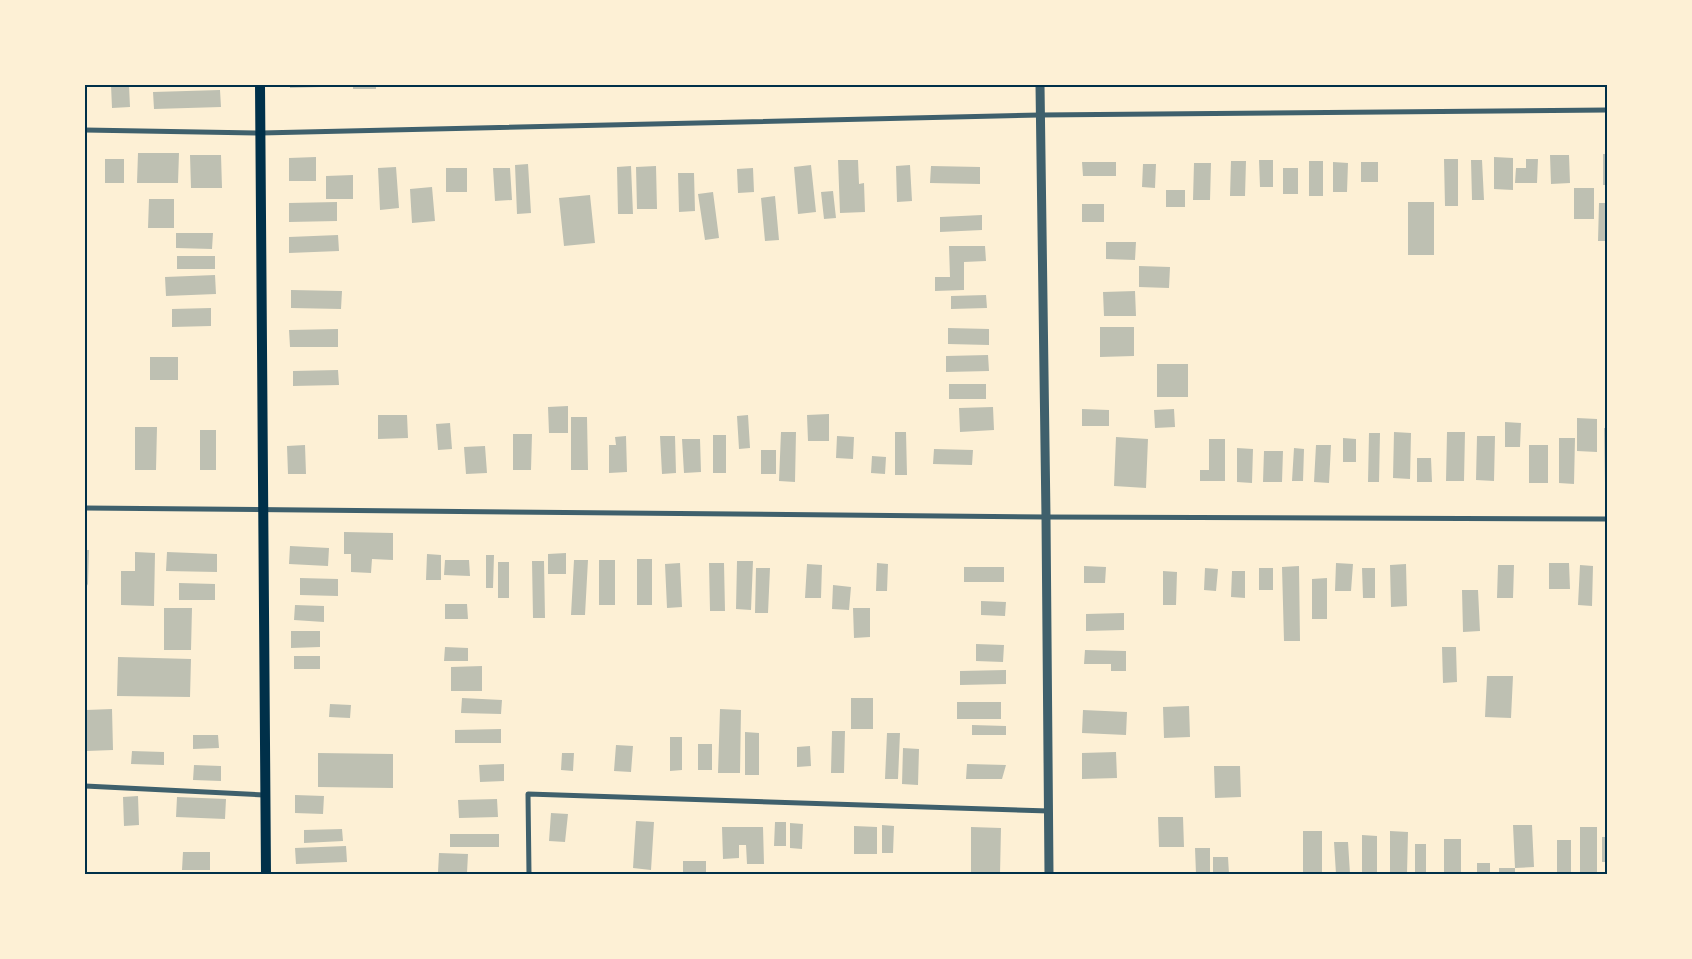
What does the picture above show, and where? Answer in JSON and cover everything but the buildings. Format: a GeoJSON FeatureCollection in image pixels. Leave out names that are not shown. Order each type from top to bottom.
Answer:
{"type":"FeatureCollection","features":[{"type":"Feature","properties":{"kind":"main road"},"geometry":{"type":"LineString","coordinates":[[260,85],[266,874]]}},
{"type":"Feature","properties":{"kind":"street"},"geometry":{"type":"LineString","coordinates":[[1040,85],[1049,874]]}},
{"type":"Feature","properties":{"kind":"street"},"geometry":{"type":"LineString","coordinates":[[85,130],[260,133],[1040,115],[1607,110]]}},
{"type":"Feature","properties":{"kind":"street"},"geometry":{"type":"LineString","coordinates":[[85,508],[1046,518],[1607,518]]}},
{"type":"Feature","properties":{"kind":"street"},"geometry":{"type":"LineString","coordinates":[[85,786],[264,795]]}},
{"type":"Feature","properties":{"kind":"street"},"geometry":{"type":"LineString","coordinates":[[529,874],[528,794],[1049,811]]}}]}
